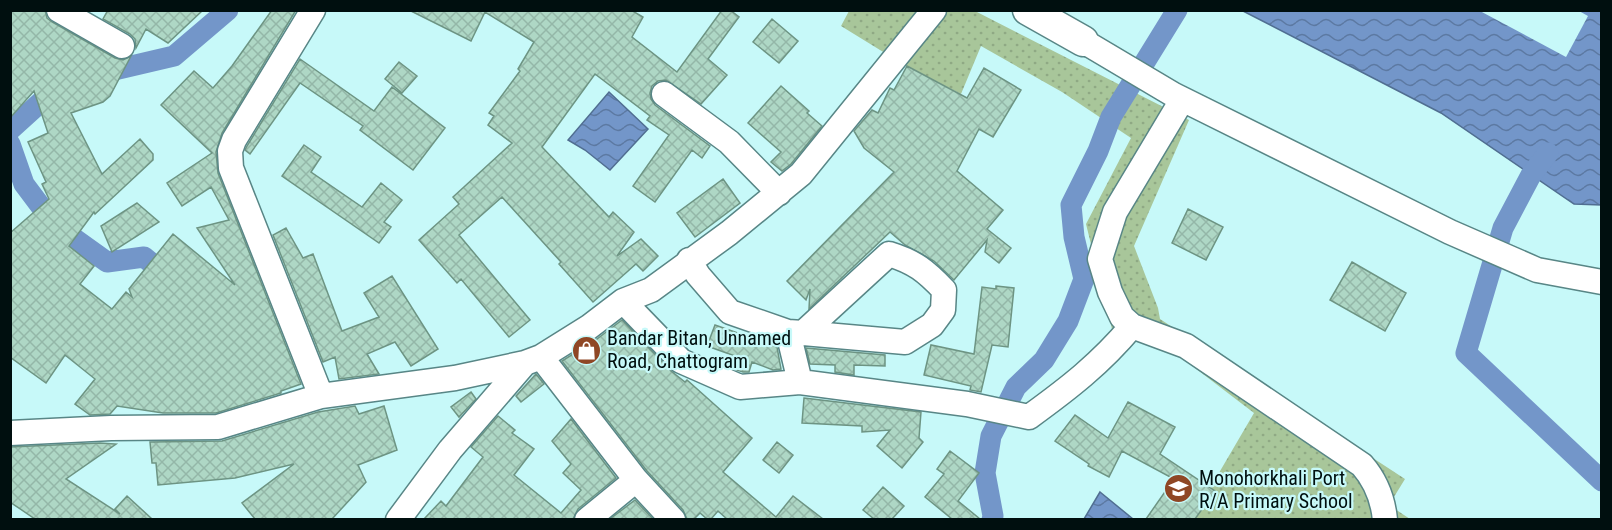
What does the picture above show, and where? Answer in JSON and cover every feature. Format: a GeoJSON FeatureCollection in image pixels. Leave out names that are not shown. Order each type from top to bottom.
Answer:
{"type":"FeatureCollection","features":[{"type":"Feature","properties":{"kind":"main road"},"geometry":{"type":"LineString","coordinates":[[1028,10],[1083,41]]}},
{"type":"Feature","properties":{"kind":"street"},"geometry":{"type":"LineString","coordinates":[[59,10],[122,46]]}},
{"type":"Feature","properties":{"kind":"street"},"geometry":{"type":"LineString","coordinates":[[313,10],[234,140],[230,151],[231,168],[321,396]]}},
{"type":"Feature","properties":{"kind":"street"},"geometry":{"type":"LineString","coordinates":[[398,519],[450,450],[533,360],[589,327],[623,301],[651,290],[779,193],[808,166],[934,10]]}},
{"type":"Feature","properties":{"kind":"street"},"geometry":{"type":"LineString","coordinates":[[1083,41],[1178,97],[1449,232],[1537,270],[1602,282]]}},
{"type":"Feature","properties":{"kind":"street"},"geometry":{"type":"LineString","coordinates":[[664,94],[729,142],[779,193]]}},
{"type":"Feature","properties":{"kind":"street"},"geometry":{"type":"LineString","coordinates":[[1178,97],[1115,212],[1100,259],[1110,292],[1122,317],[1132,326],[1186,346],[1362,465],[1373,478],[1385,519]]}},
{"type":"Feature","properties":{"kind":"street"},"geometry":{"type":"LineString","coordinates":[[689,260],[698,275],[730,312],[796,333],[905,342],[932,325],[943,310],[944,290],[925,270],[907,259],[889,254],[796,333]]}},
{"type":"Feature","properties":{"kind":"street"},"geometry":{"type":"LineString","coordinates":[[623,301],[681,361],[741,387],[800,382],[968,404],[1029,417],[1071,387],[1108,354],[1132,326]]}},
{"type":"Feature","properties":{"kind":"street"},"geometry":{"type":"LineString","coordinates":[[796,333],[800,382]]}},
{"type":"Feature","properties":{"kind":"street"},"geometry":{"type":"LineString","coordinates":[[10,433],[111,428],[218,427],[321,396],[455,378],[533,360]]}},
{"type":"Feature","properties":{"kind":"street"},"geometry":{"type":"LineString","coordinates":[[533,360],[636,480],[673,519]]}},
{"type":"Feature","properties":{"kind":"street"},"geometry":{"type":"LineString","coordinates":[[587,519],[636,480]]}},
{"type":"Feature","properties":{"kind":"green space"},"geometry":{"type":"Polygon","coordinates":[[[849,11],[975,11],[1189,120],[1134,246],[1158,308],[1160,319],[1405,479],[1389,505],[1410,519],[1192,519],[1254,413],[1161,342],[1149,346],[1112,329],[1086,224],[1131,138],[1062,92],[981,46],[961,94],[906,66],[841,26],[849,11]]]}},
{"type":"Feature","properties":{"kind":"water"},"geometry":{"type":"Polygon","coordinates":[[[1243,11],[1601,11],[1601,205],[1574,204],[1441,113],[1243,11]]]}},
{"type":"Feature","properties":{"kind":"water"},"geometry":{"type":"Polygon","coordinates":[[[609,92],[648,129],[610,170],[568,140],[609,92]]]}},
{"type":"Feature","properties":{"kind":"water"},"geometry":{"type":"Polygon","coordinates":[[[1100,492],[1133,519],[1084,519],[1100,492]]]}},
{"type":"Feature","properties":{"kind":"pier"},"geometry":{"type":"Polygon","coordinates":[[[1480,11],[1579,11],[1588,16],[1566,57],[1480,11]]]}},
{"type":"Feature","properties":{"kind":"building"},"geometry":{"type":"Polygon","coordinates":[[[10,10],[45,10],[47,18],[52,22],[115,58],[123,60],[131,56],[110,96],[103,102],[71,113],[102,174],[140,139],[153,154],[153,160],[95,214],[94,212],[69,246],[94,266],[80,284],[112,309],[126,292],[132,297],[129,289],[173,234],[235,285],[197,228],[229,220],[211,187],[182,206],[167,183],[212,153],[161,105],[194,71],[213,88],[232,66],[272,10],[296,10],[222,133],[216,152],[218,173],[301,384],[281,391],[281,393],[216,413],[163,413],[117,406],[110,414],[90,415],[75,404],[95,379],[65,355],[46,383],[10,357],[10,233],[49,199],[42,184],[46,182],[28,142],[48,133],[34,91],[10,118],[10,10]]]}},
{"type":"Feature","properties":{"kind":"building"},"geometry":{"type":"Polygon","coordinates":[[[108,10],[203,10],[168,43],[146,29],[136,48],[135,39],[130,34],[103,19],[108,10]]]}},
{"type":"Feature","properties":{"kind":"building"},"geometry":{"type":"Polygon","coordinates":[[[409,10],[631,10],[643,17],[632,37],[677,72],[722,10],[730,10],[739,17],[708,59],[727,75],[701,104],[666,80],[658,81],[652,86],[650,93],[655,105],[710,146],[702,158],[692,150],[655,202],[633,186],[669,135],[647,120],[650,116],[595,74],[542,147],[609,217],[613,212],[634,232],[617,256],[641,239],[658,256],[643,271],[636,264],[593,302],[559,264],[561,262],[502,197],[459,235],[530,320],[509,337],[461,279],[457,283],[419,240],[459,204],[453,197],[512,143],[488,125],[494,116],[489,113],[520,71],[518,69],[534,42],[485,12],[471,41],[409,10]]]}},
{"type":"Feature","properties":{"kind":"building"},"geometry":{"type":"Polygon","coordinates":[[[772,19],[798,41],[779,63],[753,42],[772,19]]]}},
{"type":"Feature","properties":{"kind":"building"},"geometry":{"type":"Polygon","coordinates":[[[300,59],[374,111],[392,87],[445,128],[413,170],[360,130],[363,126],[300,83],[250,154],[245,150],[247,146],[300,59]]]}},
{"type":"Feature","properties":{"kind":"building"},"geometry":{"type":"Polygon","coordinates":[[[399,62],[417,76],[402,93],[385,79],[399,62]]]}},
{"type":"Feature","properties":{"kind":"building"},"geometry":{"type":"Polygon","coordinates":[[[907,66],[967,98],[984,68],[1021,90],[993,137],[979,129],[957,171],[1003,210],[987,229],[1011,248],[999,263],[985,252],[987,240],[954,280],[934,261],[905,245],[890,232],[809,309],[810,289],[806,300],[787,281],[894,172],[864,148],[854,131],[872,110],[878,113],[890,88],[894,90],[907,66]]]}},
{"type":"Feature","properties":{"kind":"building"},"geometry":{"type":"Polygon","coordinates":[[[781,86],[822,126],[791,164],[782,171],[771,162],[781,152],[748,123],[781,86]]]}},
{"type":"Feature","properties":{"kind":"building"},"geometry":{"type":"Polygon","coordinates":[[[304,145],[321,157],[311,172],[362,207],[381,183],[402,200],[384,222],[391,227],[379,243],[282,176],[304,145]]]}},
{"type":"Feature","properties":{"kind":"building"},"geometry":{"type":"Polygon","coordinates":[[[723,179],[740,203],[695,237],[677,213],[723,179]]]}},
{"type":"Feature","properties":{"kind":"building"},"geometry":{"type":"Polygon","coordinates":[[[137,203],[159,222],[112,252],[101,226],[137,203]]]}},
{"type":"Feature","properties":{"kind":"building"},"geometry":{"type":"Polygon","coordinates":[[[1188,209],[1223,227],[1206,260],[1172,243],[1188,209]]]}},
{"type":"Feature","properties":{"kind":"building"},"geometry":{"type":"Polygon","coordinates":[[[286,228],[303,258],[313,254],[342,331],[379,317],[364,293],[392,276],[438,349],[411,366],[395,342],[367,354],[379,374],[339,379],[335,357],[323,362],[273,235],[286,228]]]}},
{"type":"Feature","properties":{"kind":"building"},"geometry":{"type":"Polygon","coordinates":[[[1352,262],[1406,293],[1385,331],[1330,300],[1352,262]]]}},
{"type":"Feature","properties":{"kind":"building"},"geometry":{"type":"Polygon","coordinates":[[[996,286],[1014,288],[1008,347],[992,345],[981,392],[970,390],[971,386],[924,375],[931,345],[974,354],[982,287],[996,289],[996,286]]]}},
{"type":"Feature","properties":{"kind":"building"},"geometry":{"type":"Polygon","coordinates":[[[622,320],[671,371],[685,382],[687,380],[752,438],[723,472],[776,517],[793,496],[823,519],[727,519],[718,511],[711,519],[707,519],[700,513],[694,519],[687,519],[683,510],[647,471],[562,361],[622,320]]]}},
{"type":"Feature","properties":{"kind":"building"},"geometry":{"type":"Polygon","coordinates":[[[715,325],[777,347],[781,369],[773,370],[752,362],[749,372],[731,368],[735,356],[707,346],[715,325]]]}},
{"type":"Feature","properties":{"kind":"building"},"geometry":{"type":"Polygon","coordinates":[[[806,348],[885,355],[885,366],[854,365],[854,375],[835,372],[835,365],[810,364],[806,348]]]}},
{"type":"Feature","properties":{"kind":"building"},"geometry":{"type":"Polygon","coordinates":[[[536,374],[544,384],[521,402],[516,396],[536,374]]]}},
{"type":"Feature","properties":{"kind":"building"},"geometry":{"type":"Polygon","coordinates":[[[471,392],[476,399],[459,417],[451,407],[471,392]]]}},
{"type":"Feature","properties":{"kind":"building"},"geometry":{"type":"Polygon","coordinates":[[[804,398],[921,412],[919,438],[923,442],[902,468],[877,446],[890,430],[862,432],[862,426],[802,423],[804,398]]]}},
{"type":"Feature","properties":{"kind":"building"},"geometry":{"type":"Polygon","coordinates":[[[1128,402],[1175,427],[1160,454],[1215,491],[1195,519],[1146,519],[1174,479],[1122,451],[1109,477],[1088,466],[1089,464],[1055,441],[1075,415],[1108,438],[1128,402]]]}},
{"type":"Feature","properties":{"kind":"building"},"geometry":{"type":"Polygon","coordinates":[[[355,406],[359,414],[384,406],[397,450],[358,465],[366,482],[332,519],[255,519],[242,503],[294,464],[235,478],[158,485],[156,463],[152,463],[150,442],[222,441],[318,412],[355,406]]]}},
{"type":"Feature","properties":{"kind":"building"},"geometry":{"type":"Polygon","coordinates":[[[498,416],[515,430],[512,433],[534,449],[514,475],[561,513],[581,490],[563,473],[571,464],[552,441],[571,419],[616,478],[578,509],[573,519],[424,519],[441,501],[446,506],[483,457],[471,447],[498,416]]]}},
{"type":"Feature","properties":{"kind":"building"},"geometry":{"type":"Polygon","coordinates":[[[777,442],[793,455],[779,473],[763,460],[777,442]]]}},
{"type":"Feature","properties":{"kind":"building"},"geometry":{"type":"Polygon","coordinates":[[[116,444],[66,479],[120,514],[115,509],[127,496],[152,519],[35,519],[10,502],[10,447],[116,444]]]}},
{"type":"Feature","properties":{"kind":"building"},"geometry":{"type":"Polygon","coordinates":[[[950,451],[979,473],[958,501],[980,519],[952,519],[925,497],[944,474],[937,469],[950,451]]]}},
{"type":"Feature","properties":{"kind":"building"},"geometry":{"type":"Polygon","coordinates":[[[883,487],[904,506],[892,519],[874,519],[863,510],[883,487]]]}},
{"type":"Feature","properties":{"kind":"building"},"geometry":{"type":"Polygon","coordinates":[[[635,500],[653,519],[610,519],[635,500]]]}},
{"type":"Feature","properties":{"kind":"waterway"},"geometry":{"type":"LineString","coordinates":[[100,76],[110,71],[174,56],[228,10]]}},
{"type":"Feature","properties":{"kind":"waterway"},"geometry":{"type":"LineString","coordinates":[[992,520],[985,473],[991,436],[1016,387],[1044,360],[1068,321],[1084,279],[1074,237],[1071,205],[1098,151],[1111,117],[1177,10]]}},
{"type":"Feature","properties":{"kind":"waterway"},"geometry":{"type":"LineString","coordinates":[[10,130],[42,101],[63,92]]}},
{"type":"Feature","properties":{"kind":"waterway"},"geometry":{"type":"LineString","coordinates":[[10,144],[24,184],[54,224],[107,262],[144,257],[171,279]]}},
{"type":"Feature","properties":{"kind":"waterway"},"geometry":{"type":"LineString","coordinates":[[1548,153],[1531,175],[1503,228],[1466,353],[1602,481]]}},
{"type":"Feature","properties":{"kind":"place","name":"Bandar Bitan, Unnamed Road, Chattogram"},"geometry":{"type":"Point","coordinates":[586,350]}},
{"type":"Feature","properties":{"kind":"place","name":"Monohorkhali Port R/A Primary School"},"geometry":{"type":"Point","coordinates":[1178,489]}}]}
